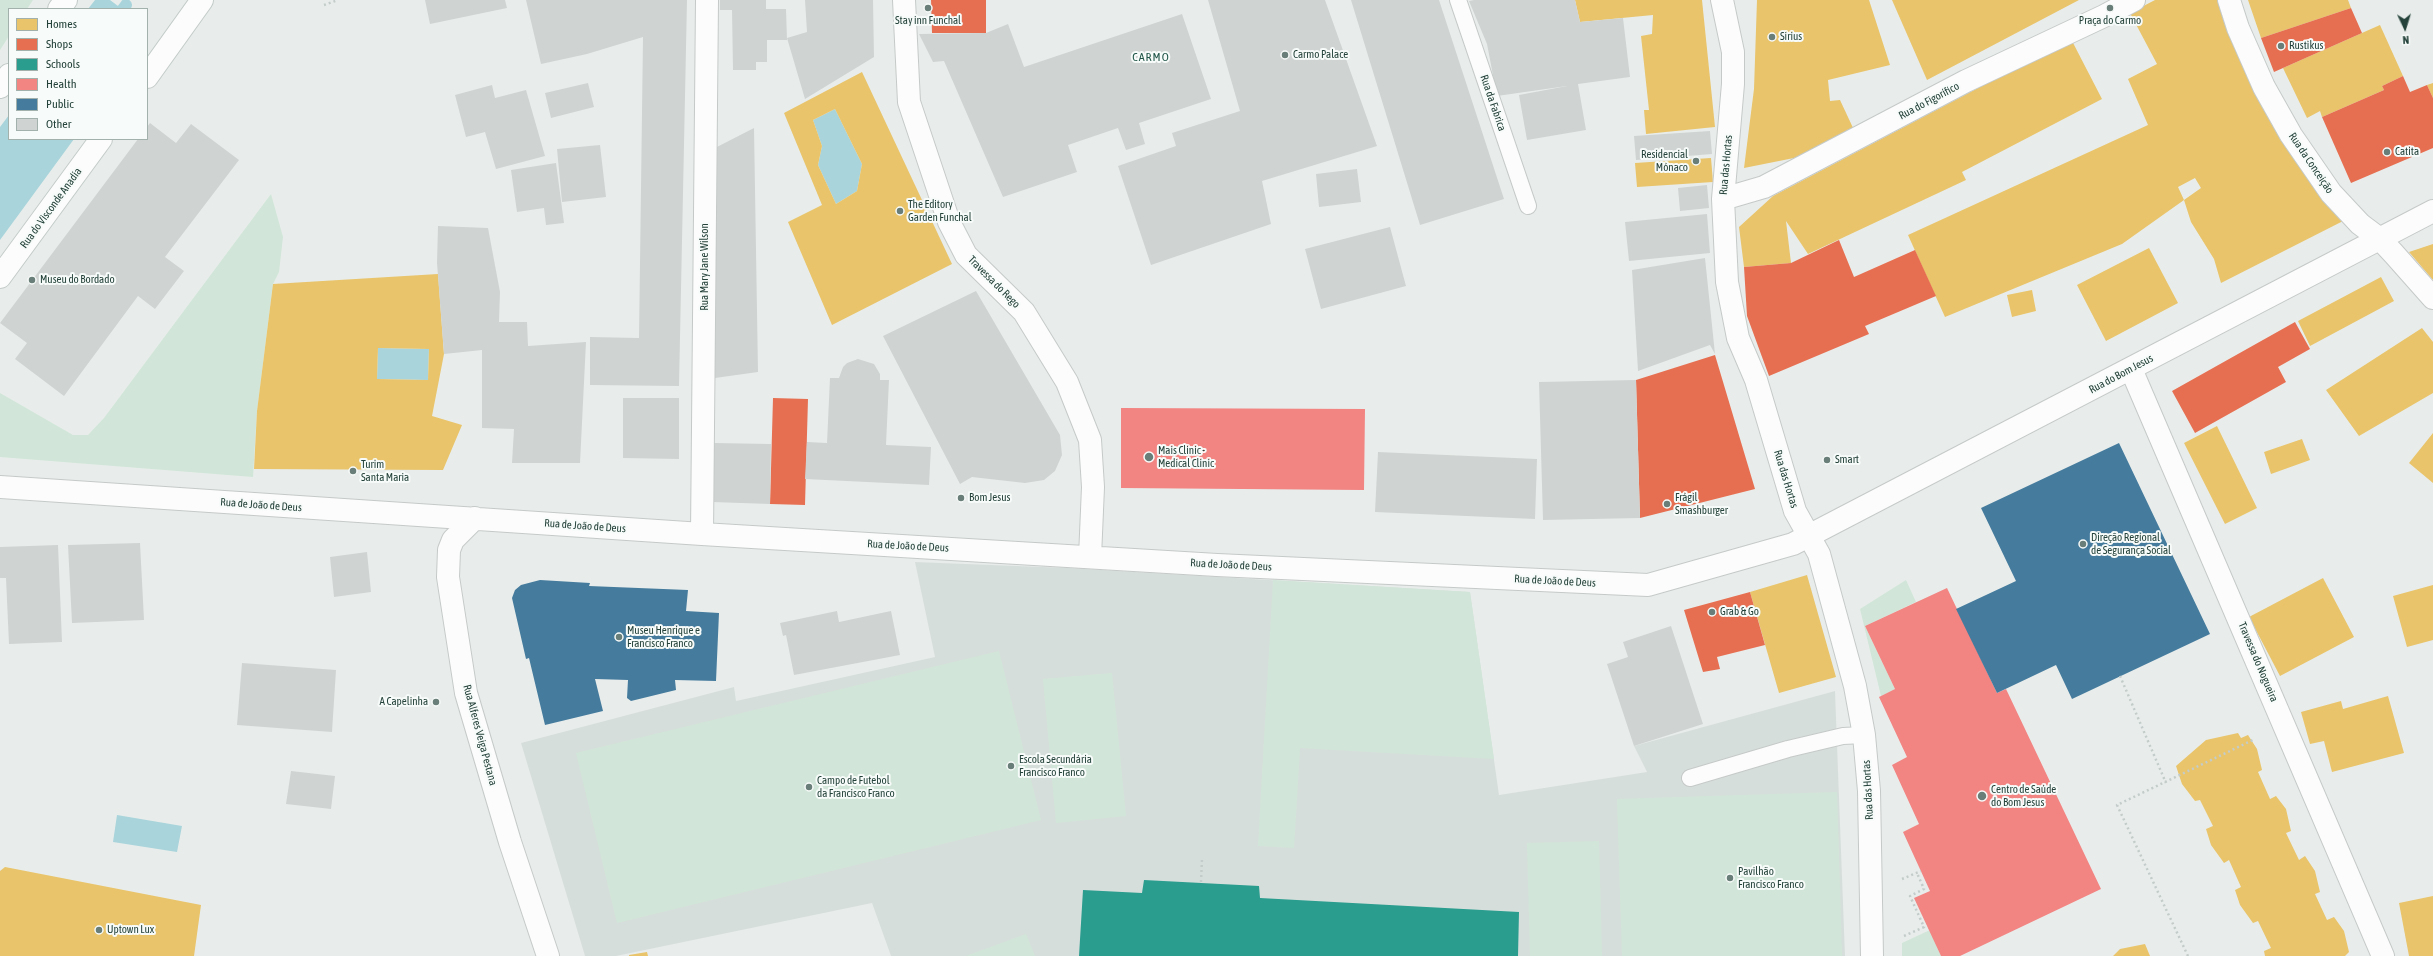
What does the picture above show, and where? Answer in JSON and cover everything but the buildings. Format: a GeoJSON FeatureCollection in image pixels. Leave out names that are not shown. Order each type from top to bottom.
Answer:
{"type":"FeatureCollection","features":[{"type":"Feature","properties":{"kind":"street"},"geometry":{"type":"LineString","coordinates":[[60,8],[66,0]]}},
{"type":"Feature","properties":{"kind":"street"},"geometry":{"type":"LineString","coordinates":[[148,76],[202,0]]}},
{"type":"Feature","properties":{"kind":"street","name":"Rua Mary Jane Wilson"},"geometry":{"type":"LineString","coordinates":[[702,534],[707,0]]}},
{"type":"Feature","properties":{"kind":"street","name":"Travessa do Rego"},"geometry":{"type":"LineString","coordinates":[[904,0],[909,102],[949,222],[966,255],[1024,312],[1067,382],[1090,440],[1093,487],[1090,557]]}},
{"type":"Feature","properties":{"kind":"street","name":"Rua das Hortas"},"geometry":{"type":"LineString","coordinates":[[1722,0],[1733,52],[1733,84],[1723,199],[1727,282],[1738,338],[1756,380],[1795,511],[1819,554],[1855,686],[1864,735],[1869,791],[1872,956]]}},
{"type":"Feature","properties":{"kind":"street","name":"Rua do Figorífico"},"geometry":{"type":"LineString","coordinates":[[1723,199],[1764,187],[2101,8],[2134,0]]}},
{"type":"Feature","properties":{"kind":"street","name":"Rua da Conceição"},"geometry":{"type":"LineString","coordinates":[[2229,0],[2238,28],[2264,87],[2291,135],[2331,193],[2360,224],[2380,239],[2433,298]]}},
{"type":"Feature","properties":{"kind":"street"},"geometry":{"type":"LineString","coordinates":[[0,87],[8,76]]}},
{"type":"Feature","properties":{"kind":"street","name":"Rua do Visconde Anadia"},"geometry":{"type":"LineString","coordinates":[[0,277],[100,140]]}},
{"type":"Feature","properties":{"kind":"street","name":"Rua do Bom Jesus"},"geometry":{"type":"LineString","coordinates":[[1809,536],[2131,370],[2433,211]]}},
{"type":"Feature","properties":{"kind":"street","name":"Travessa do Nogueira"},"geometry":{"type":"LineString","coordinates":[[2131,370],[2383,956]]}},
{"type":"Feature","properties":{"kind":"street","name":"Rua de João de Deus"},"geometry":{"type":"LineString","coordinates":[[0,487],[702,534],[1217,565],[1648,585],[1793,544],[1809,536]]}},
{"type":"Feature","properties":{"kind":"street","name":"Rua Alferes Veiga Pestana"},"geometry":{"type":"LineString","coordinates":[[475,518],[453,540],[449,550],[448,570],[466,693],[510,842],[548,956]]}},
{"type":"Feature","properties":{"kind":"lane","name":"Rua da Fabrica"},"geometry":{"type":"LineString","coordinates":[[1458,0],[1528,206]]}},
{"type":"Feature","properties":{"kind":"lane"},"geometry":{"type":"LineString","coordinates":[[1690,778],[1788,749],[1843,736],[1864,735]]}},
{"type":"Feature","properties":{"kind":"path"},"geometry":{"type":"LineString","coordinates":[[324,5],[338,0]]}},
{"type":"Feature","properties":{"kind":"path"},"geometry":{"type":"LineString","coordinates":[[2120,676],[2166,783]]}},
{"type":"Feature","properties":{"kind":"path"},"geometry":{"type":"LineString","coordinates":[[2188,956],[2117,805],[2166,783],[2253,740]]}},
{"type":"Feature","properties":{"kind":"path"},"geometry":{"type":"LineString","coordinates":[[1201,882],[1202,859]]}},
{"type":"Feature","properties":{"kind":"path"},"geometry":{"type":"LineString","coordinates":[[1907,877],[1921,871]]}},
{"type":"Feature","properties":{"kind":"path"},"geometry":{"type":"LineString","coordinates":[[1899,939],[1924,927],[1910,896],[1924,889],[1917,873]]}},
{"type":"Feature","properties":{"kind":"shaded area","name":"Escola Secundária Francisco Franco"},"geometry":{"type":"Polygon","coordinates":[[[915,562],[1068,568],[1470,592],[1499,795],[1647,772],[1634,746],[1835,691],[1845,956],[891,956],[872,903],[616,956],[585,956],[521,743],[734,687],[736,701],[935,657],[915,562]]]}},
{"type":"Feature","properties":{"kind":"green space"},"geometry":{"type":"Polygon","coordinates":[[[0,0],[33,0],[28,8],[8,8],[8,38],[0,50],[0,0]]]}},
{"type":"Feature","properties":{"kind":"green space"},"geometry":{"type":"Polygon","coordinates":[[[271,194],[283,237],[279,272],[273,284],[257,411],[253,477],[0,457],[0,393],[73,435],[88,435],[104,418],[271,194]]]}},
{"type":"Feature","properties":{"kind":"green space"},"geometry":{"type":"Polygon","coordinates":[[[1273,580],[1470,592],[1494,759],[1300,748],[1294,848],[1258,846],[1273,580]]]}},
{"type":"Feature","properties":{"kind":"green space"},"geometry":{"type":"Polygon","coordinates":[[[1906,580],[1916,602],[1865,626],[1895,689],[1881,696],[1860,609],[1906,580]]]}},
{"type":"Feature","properties":{"kind":"green space","name":"Campo de Futebol da Francisco Franco"},"geometry":{"type":"Polygon","coordinates":[[[999,651],[1041,820],[617,923],[576,753],[999,651]]]}},
{"type":"Feature","properties":{"kind":"green space"},"geometry":{"type":"Polygon","coordinates":[[[1112,673],[1126,816],[1056,823],[1043,679],[1112,673]]]}},
{"type":"Feature","properties":{"kind":"green space","name":"Pavilhão Francisco Franco"},"geometry":{"type":"Polygon","coordinates":[[[1837,792],[1842,956],[1622,956],[1617,799],[1837,792]]]}},
{"type":"Feature","properties":{"kind":"green space"},"geometry":{"type":"Polygon","coordinates":[[[1599,841],[1602,956],[1530,956],[1527,843],[1599,841]]]}},
{"type":"Feature","properties":{"kind":"green space"},"geometry":{"type":"Polygon","coordinates":[[[1930,930],[1941,956],[1902,956],[1902,943],[1930,930]]]}},
{"type":"Feature","properties":{"kind":"green space"},"geometry":{"type":"Polygon","coordinates":[[[1026,934],[1035,956],[966,956],[1026,934]]]}},
{"type":"Feature","properties":{"kind":"water"},"geometry":{"type":"Polygon","coordinates":[[[95,0],[110,0],[121,8],[89,8],[95,0]]]}},
{"type":"Feature","properties":{"kind":"water"},"geometry":{"type":"Polygon","coordinates":[[[835,109],[862,164],[857,191],[836,204],[818,165],[822,146],[813,120],[835,109]]]}},
{"type":"Feature","properties":{"kind":"water"},"geometry":{"type":"Polygon","coordinates":[[[8,116],[8,140],[73,140],[0,240],[0,127],[8,116]]]}},
{"type":"Feature","properties":{"kind":"water"},"geometry":{"type":"Polygon","coordinates":[[[378,348],[429,349],[428,380],[377,379],[378,348]]]}},
{"type":"Feature","properties":{"kind":"water"},"geometry":{"type":"Polygon","coordinates":[[[117,815],[182,826],[177,852],[113,842],[117,815]]]}},
{"type":"Feature","properties":{"kind":"place","name":"Stay inn Funchal"},"geometry":{"type":"Point","coordinates":[928,8]}},
{"type":"Feature","properties":{"kind":"place","name":"Praça do Carmo"},"geometry":{"type":"Point","coordinates":[2110,8]}},
{"type":"Feature","properties":{"kind":"place","name":"Sirius"},"geometry":{"type":"Point","coordinates":[1772,37]}},
{"type":"Feature","properties":{"kind":"place","name":"Rustikus"},"geometry":{"type":"Point","coordinates":[2281,46]}},
{"type":"Feature","properties":{"kind":"place","name":"Carmo Palace"},"geometry":{"type":"Point","coordinates":[1285,55]}},
{"type":"Feature","properties":{"kind":"place","name":"Catita"},"geometry":{"type":"Point","coordinates":[2387,152]}},
{"type":"Feature","properties":{"kind":"place","name":"Residencial Mónaco"},"geometry":{"type":"Point","coordinates":[1696,161]}},
{"type":"Feature","properties":{"kind":"place","name":"The Editory Garden Funchal"},"geometry":{"type":"Point","coordinates":[900,211]}},
{"type":"Feature","properties":{"kind":"place","name":"Museu do Bordado"},"geometry":{"type":"Point","coordinates":[32,280]}},
{"type":"Feature","properties":{"kind":"place","name":"Mais Clinic - Medical Clinic"},"geometry":{"type":"Point","coordinates":[1149,457]}},
{"type":"Feature","properties":{"kind":"place","name":"Smart"},"geometry":{"type":"Point","coordinates":[1827,460]}},
{"type":"Feature","properties":{"kind":"place","name":"Turim Santa Maria"},"geometry":{"type":"Point","coordinates":[353,471]}},
{"type":"Feature","properties":{"kind":"place","name":"Bom Jesus"},"geometry":{"type":"Point","coordinates":[961,498]}},
{"type":"Feature","properties":{"kind":"place","name":"Frágil Smashburger"},"geometry":{"type":"Point","coordinates":[1667,504]}},
{"type":"Feature","properties":{"kind":"place","name":"Direção Regional de Segurança Social"},"geometry":{"type":"Point","coordinates":[2083,544]}},
{"type":"Feature","properties":{"kind":"place","name":"Grab & Go"},"geometry":{"type":"Point","coordinates":[1712,612]}},
{"type":"Feature","properties":{"kind":"place","name":"Museu Henrique e Francisco Franco"},"geometry":{"type":"Point","coordinates":[619,637]}},
{"type":"Feature","properties":{"kind":"place","name":"A Capelinha"},"geometry":{"type":"Point","coordinates":[436,702]}},
{"type":"Feature","properties":{"kind":"place","name":"Escola Secundária Francisco Franco"},"geometry":{"type":"Point","coordinates":[1011,766]}},
{"type":"Feature","properties":{"kind":"place","name":"Campo de Futebol da Francisco Franco"},"geometry":{"type":"Point","coordinates":[809,787]}},
{"type":"Feature","properties":{"kind":"place","name":"Centro de Saúde do Bom Jesus"},"geometry":{"type":"Point","coordinates":[1982,796]}},
{"type":"Feature","properties":{"kind":"place","name":"Pavilhão Francisco Franco"},"geometry":{"type":"Point","coordinates":[1730,878]}},
{"type":"Feature","properties":{"kind":"place","name":"Uptown Lux"},"geometry":{"type":"Point","coordinates":[99,930]}},
{"type":"Feature","properties":{"kind":"district","name":"CARMO"},"geometry":{"type":"Point","coordinates":[1151,57]}}]}
